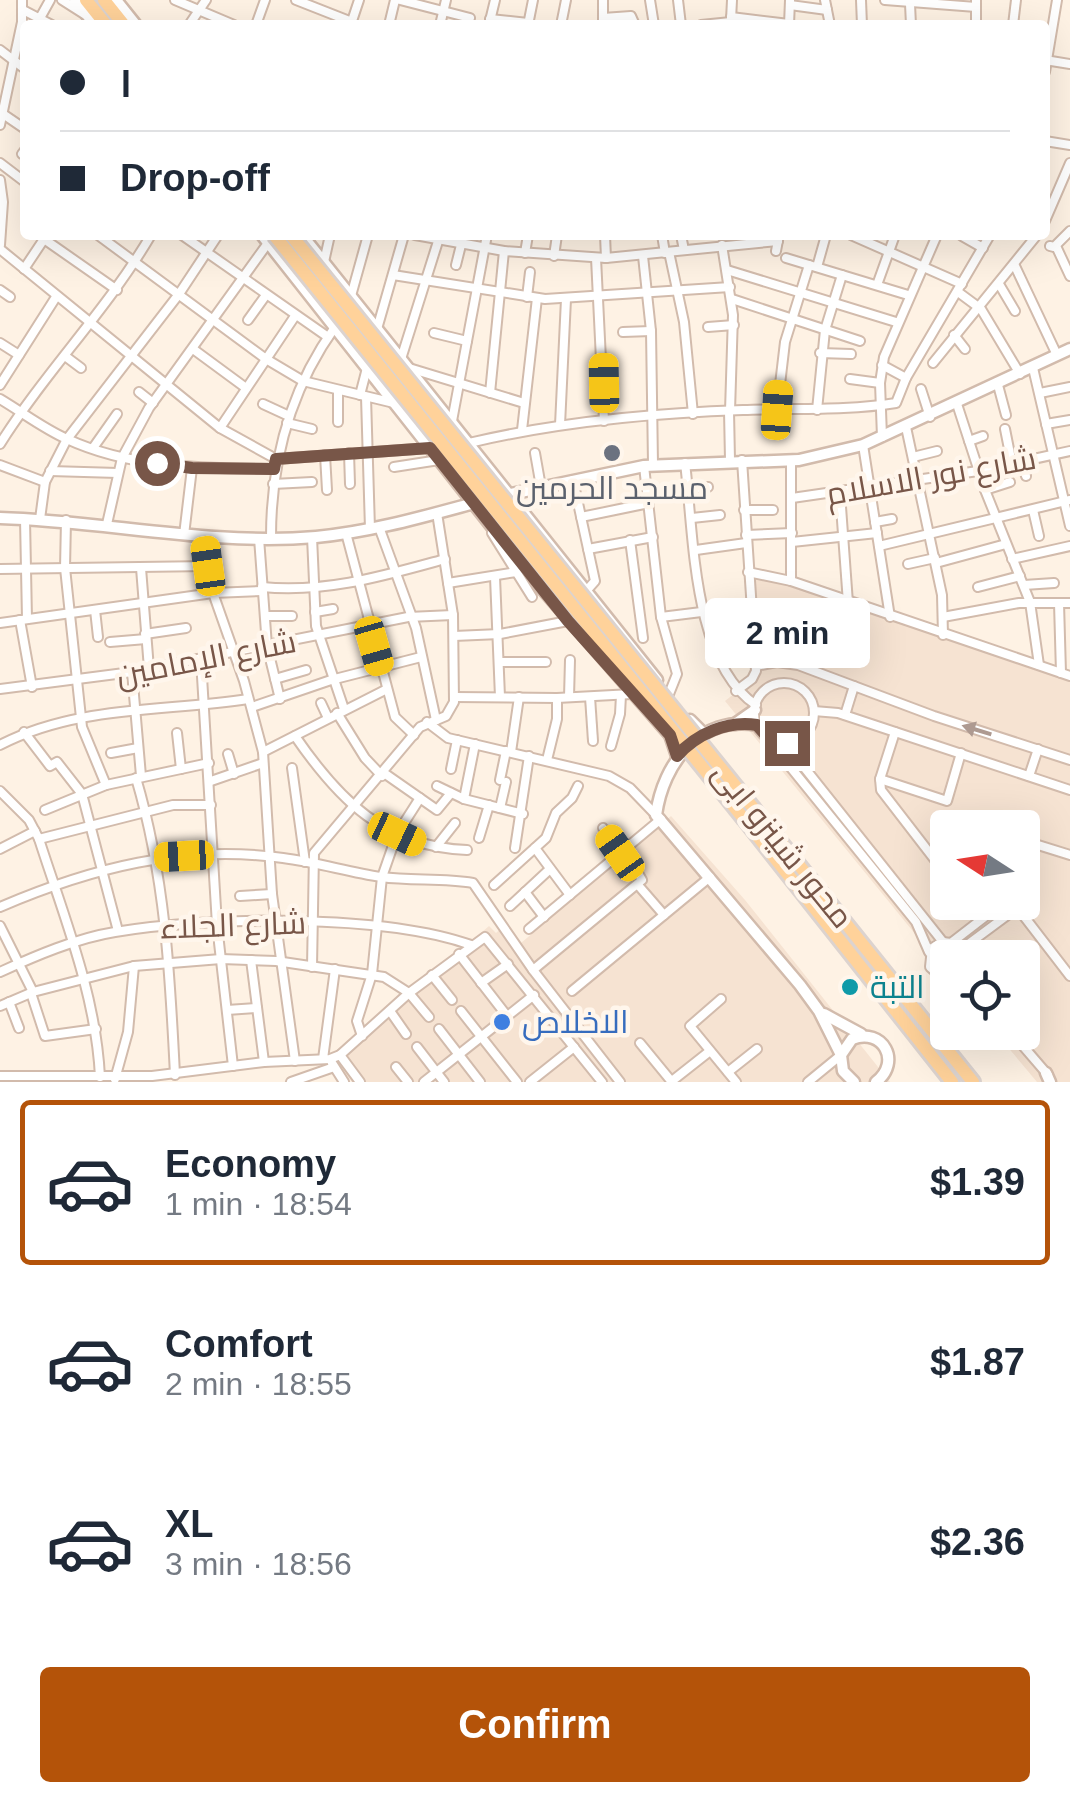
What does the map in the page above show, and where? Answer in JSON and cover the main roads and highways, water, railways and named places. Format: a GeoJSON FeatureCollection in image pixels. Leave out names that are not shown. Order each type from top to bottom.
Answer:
{"type":"FeatureCollection","features":[{"type":"Feature","properties":{"kind":"main road"},"geometry":{"type":"LineString","coordinates":[[86,0],[102,20]]}},
{"type":"Feature","properties":{"kind":"main road"},"geometry":{"type":"LineString","coordinates":[[104,0],[120,20]]}},
{"type":"Feature","properties":{"kind":"main road","name":"محور شينزو ابى"},"geometry":{"type":"LineString","coordinates":[[272,240],[972,1082]]}},
{"type":"Feature","properties":{"kind":"main road","name":"محور شينزو ابى"},"geometry":{"type":"LineString","coordinates":[[295,240],[749,814],[952,1082]]}},
{"type":"Feature","properties":{"kind":"place","name":"مسجد الحرمين"},"geometry":{"type":"Point","coordinates":[612,453]}},
{"type":"Feature","properties":{"kind":"place","name":"التبة"},"geometry":{"type":"Point","coordinates":[850,987]}},
{"type":"Feature","properties":{"kind":"place","name":"الاخلاص"},"geometry":{"type":"Point","coordinates":[502,1022]}}]}
